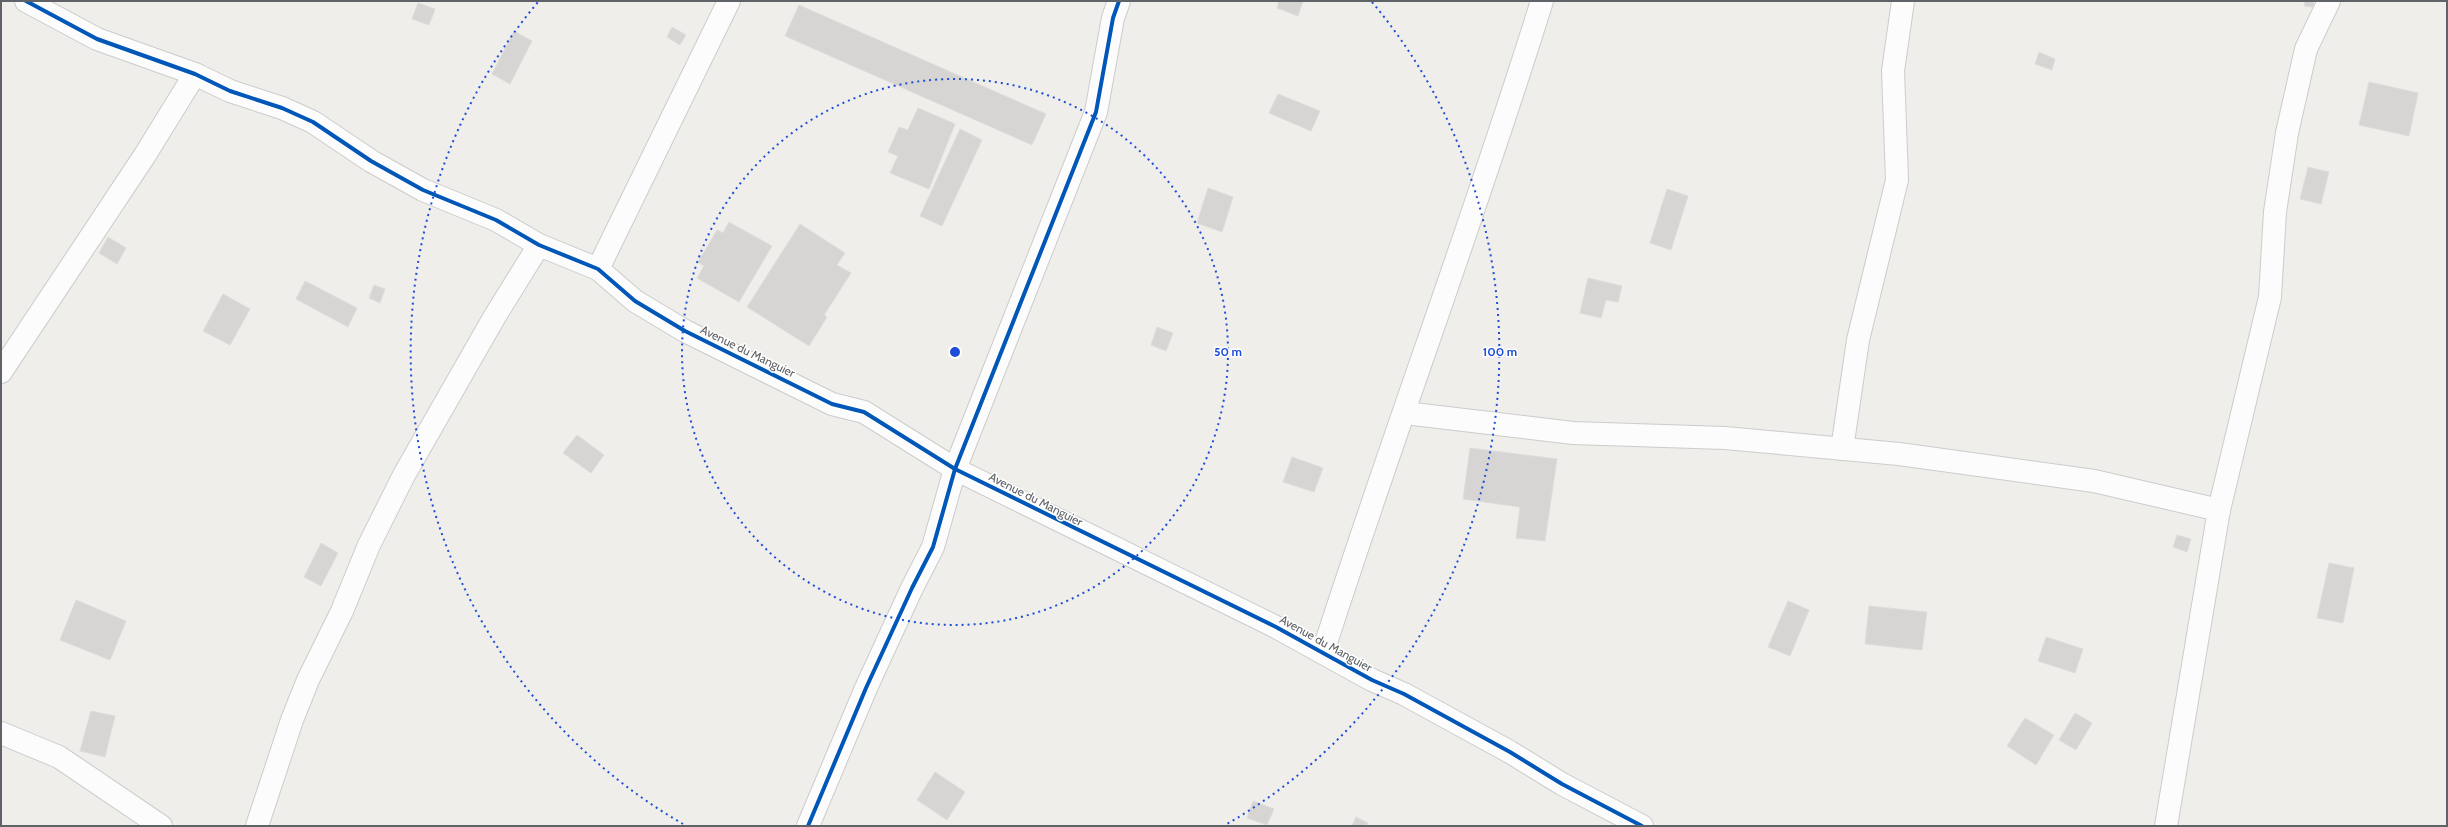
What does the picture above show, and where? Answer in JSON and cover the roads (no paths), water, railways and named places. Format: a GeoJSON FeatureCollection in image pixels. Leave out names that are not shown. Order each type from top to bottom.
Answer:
{"type":"FeatureCollection","features":[{"type":"Feature","properties":{"kind":"street","name":"Avenue du Manguier"},"geometry":{"type":"LineString","coordinates":[[26,1],[97,39],[195,74],[230,91],[282,108],[312,122],[371,161],[423,190],[496,220],[539,245],[598,269],[635,301],[686,331],[832,404],[864,412],[955,469],[1324,652],[1510,752],[1562,784],[1642,826]]}},
{"type":"Feature","properties":{"kind":"street"},"geometry":{"type":"LineString","coordinates":[[598,269],[729,1]]}},
{"type":"Feature","properties":{"kind":"street"},"geometry":{"type":"LineString","coordinates":[[808,826],[863,695],[912,588],[933,547],[955,469],[1096,112],[1113,18],[1119,1]]}},
{"type":"Feature","properties":{"kind":"street"},"geometry":{"type":"LineString","coordinates":[[1324,652],[1360,536],[1405,413],[1501,134],[1542,1]]}},
{"type":"Feature","properties":{"kind":"street"},"geometry":{"type":"LineString","coordinates":[[1842,449],[1858,340],[1897,180],[1893,70],[1903,1]]}},
{"type":"Feature","properties":{"kind":"street"},"geometry":{"type":"LineString","coordinates":[[2166,826],[2219,510],[2270,297],[2275,212],[2287,133],[2306,49],[2329,1]]}},
{"type":"Feature","properties":{"kind":"street"},"geometry":{"type":"LineString","coordinates":[[1,372],[145,155],[195,74]]}},
{"type":"Feature","properties":{"kind":"street"},"geometry":{"type":"LineString","coordinates":[[257,826],[272,777],[300,700],[342,611],[369,545],[404,475],[495,316],[539,245]]}},
{"type":"Feature","properties":{"kind":"street"},"geometry":{"type":"LineString","coordinates":[[1405,413],[1573,433],[1725,438],[1898,454],[2094,481],[2219,510]]}},
{"type":"Feature","properties":{"kind":"street"},"geometry":{"type":"LineString","coordinates":[[1,732],[59,758],[160,826]]}}]}
